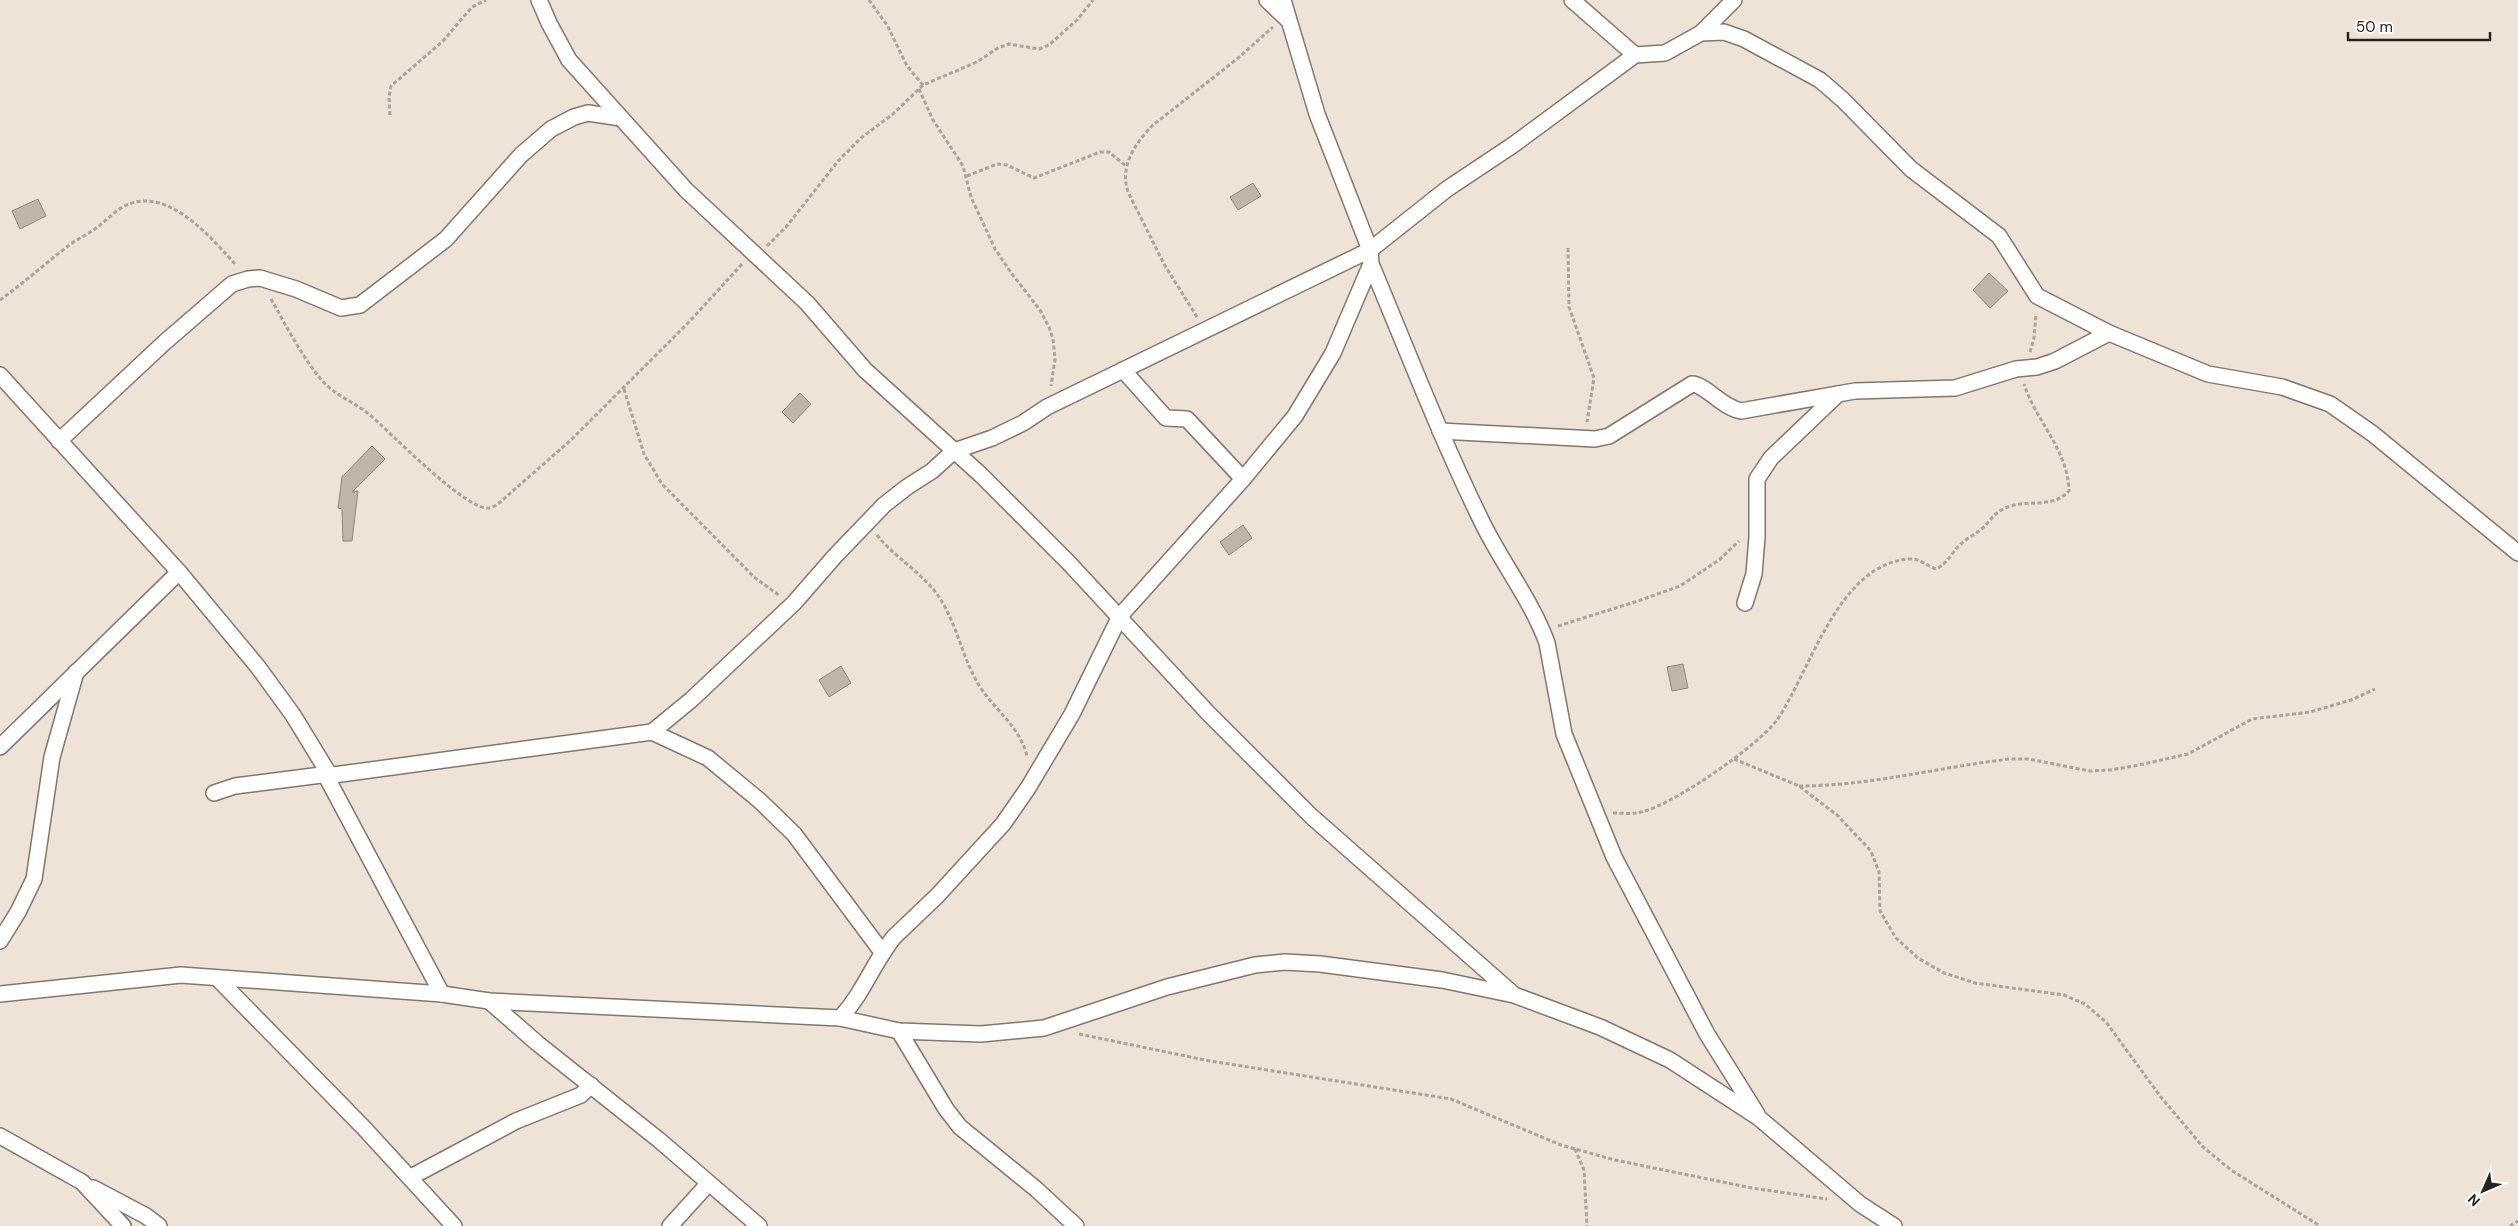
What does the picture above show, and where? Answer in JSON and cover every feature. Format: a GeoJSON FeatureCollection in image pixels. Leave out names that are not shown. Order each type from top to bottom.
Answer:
{"type":"FeatureCollection","features":[{"type":"Feature","properties":{"kind":"street"},"geometry":{"type":"LineString","coordinates":[[540,0],[549,24],[570,60],[686,190],[756,253],[807,303],[865,370],[981,475],[1120,616],[1209,714],[1311,816],[1514,995]]}},
{"type":"Feature","properties":{"kind":"street"},"geometry":{"type":"LineString","coordinates":[[1267,0],[1286,18]]}},
{"type":"Feature","properties":{"kind":"street"},"geometry":{"type":"LineString","coordinates":[[1283,0],[1286,18],[1317,114],[1440,431],[1482,521],[1532,608],[1543,631],[1547,643],[1564,734],[1614,857],[1703,1026],[1759,1118]]}},
{"type":"Feature","properties":{"kind":"street"},"geometry":{"type":"LineString","coordinates":[[1572,0],[1634,55]]}},
{"type":"Feature","properties":{"kind":"street"},"geometry":{"type":"LineString","coordinates":[[652,732],[691,700],[794,603],[867,523],[906,487],[932,471],[954,451],[992,438],[1023,423],[1047,406],[1208,328],[1371,257],[1447,189],[1513,145],[1634,55],[1665,53],[1700,33],[1734,0]]}},
{"type":"Feature","properties":{"kind":"street"},"geometry":{"type":"LineString","coordinates":[[1700,33],[1724,32],[1744,39],[1820,80],[1843,100],[1911,169],[1999,236],[2037,296],[2109,333],[2208,374],[2282,387],[2330,404],[2373,434],[2518,553]]}},
{"type":"Feature","properties":{"kind":"street"},"geometry":{"type":"LineString","coordinates":[[59,441],[194,315],[232,284],[254,279],[296,288],[341,308],[360,305],[446,239],[521,156],[550,129],[574,117],[588,113],[621,118]]}},
{"type":"Feature","properties":{"kind":"street"},"geometry":{"type":"LineString","coordinates":[[840,1018],[854,1004],[882,952],[903,927],[976,855],[1003,824],[1028,788],[1072,714],[1120,616],[1243,479],[1295,416],[1333,354],[1371,257]]}},
{"type":"Feature","properties":{"kind":"street"},"geometry":{"type":"LineString","coordinates":[[1440,431],[1580,438],[1609,436],[1692,384],[1702,387],[1730,408],[1741,411],[1871,390],[1955,388],[2016,369],[2055,361],[2109,333]]}},
{"type":"Feature","properties":{"kind":"street"},"geometry":{"type":"LineString","coordinates":[[1123,370],[1166,418],[1187,420],[1243,479]]}},
{"type":"Feature","properties":{"kind":"street"},"geometry":{"type":"LineString","coordinates":[[0,375],[179,572],[258,667],[293,715],[327,775],[442,994]]}},
{"type":"Feature","properties":{"kind":"street"},"geometry":{"type":"LineString","coordinates":[[1745,602],[1754,574],[1757,479],[1771,458],[1838,394]]}},
{"type":"Feature","properties":{"kind":"street"},"geometry":{"type":"LineString","coordinates":[[0,747],[179,572]]}},
{"type":"Feature","properties":{"kind":"street"},"geometry":{"type":"LineString","coordinates":[[0,941],[18,912],[34,879],[52,757],[76,672]]}},
{"type":"Feature","properties":{"kind":"street"},"geometry":{"type":"LineString","coordinates":[[214,793],[235,786],[652,732],[688,747],[708,758],[760,801],[800,841],[882,952]]}},
{"type":"Feature","properties":{"kind":"street"},"geometry":{"type":"LineString","coordinates":[[0,994],[181,975],[442,994],[489,1000],[840,1018],[899,1031],[982,1034],[1044,1028],[1167,988],[1255,965],[1285,962],[1320,964],[1442,980],[1514,995],[1600,1027],[1670,1060],[1759,1118],[1860,1204],[1894,1226]]}},
{"type":"Feature","properties":{"kind":"street"},"geometry":{"type":"LineString","coordinates":[[217,978],[411,1177],[454,1226]]}},
{"type":"Feature","properties":{"kind":"street"},"geometry":{"type":"LineString","coordinates":[[489,1000],[536,1043],[591,1085],[759,1226]]}},
{"type":"Feature","properties":{"kind":"street"},"geometry":{"type":"LineString","coordinates":[[899,1031],[946,1109],[960,1127],[1036,1189],[1076,1226]]}},
{"type":"Feature","properties":{"kind":"street"},"geometry":{"type":"LineString","coordinates":[[411,1177],[516,1121],[581,1095],[591,1085]]}},
{"type":"Feature","properties":{"kind":"street"},"geometry":{"type":"LineString","coordinates":[[0,1136],[139,1212],[159,1226]]}},
{"type":"Feature","properties":{"kind":"street"},"geometry":{"type":"LineString","coordinates":[[82,1182],[124,1226]]}},
{"type":"Feature","properties":{"kind":"street"},"geometry":{"type":"LineString","coordinates":[[670,1226],[708,1184]]}},
{"type":"Feature","properties":{"kind":"path"},"geometry":{"type":"LineString","coordinates":[[390,115],[389,97],[391,86],[443,41],[472,7],[486,0]]}},
{"type":"Feature","properties":{"kind":"path"},"geometry":{"type":"LineString","coordinates":[[869,0],[886,25],[907,66],[923,85]]}},
{"type":"Feature","properties":{"kind":"path"},"geometry":{"type":"LineString","coordinates":[[0,300],[25,283],[72,243],[119,210],[136,202],[162,204],[189,219],[254,279],[318,376],[330,390],[368,413],[426,467],[466,499],[481,507],[490,508],[499,503],[571,440],[756,253],[786,228],[839,160],[861,138],[893,114],[923,85],[978,62],[998,48],[1009,44],[1039,49],[1049,45],[1078,20],[1093,0]]}},
{"type":"Feature","properties":{"kind":"path"},"geometry":{"type":"LineString","coordinates":[[1208,328],[1198,320],[1164,264],[1125,184],[1126,166],[1143,135],[1153,125],[1286,18]]}},
{"type":"Feature","properties":{"kind":"path"},"geometry":{"type":"LineString","coordinates":[[919,89],[933,120],[955,153],[967,176],[971,197],[986,232],[1012,274],[1040,310],[1053,339],[1055,359],[1047,406]]}},
{"type":"Feature","properties":{"kind":"path"},"geometry":{"type":"LineString","coordinates":[[967,176],[997,164],[1007,164],[1034,178],[1100,152],[1109,152],[1126,166]]}},
{"type":"Feature","properties":{"kind":"path"},"geometry":{"type":"LineString","coordinates":[[1568,248],[1569,307],[1594,378],[1588,420],[1580,438]]}},
{"type":"Feature","properties":{"kind":"path"},"geometry":{"type":"LineString","coordinates":[[1596,812],[1637,813],[1667,803],[1734,759],[1776,721],[1843,601],[1866,576],[1883,564],[1910,558],[1921,561],[1936,569],[1945,564],[1960,545],[1981,530],[1993,514],[2008,506],[2053,502],[2062,499],[2069,491],[2058,447],[2035,412],[2016,369],[2028,359],[2034,338],[2037,296]]}},
{"type":"Feature","properties":{"kind":"path"},"geometry":{"type":"LineString","coordinates":[[624,388],[644,454],[662,484],[754,577],[776,594],[794,603]]}},
{"type":"Feature","properties":{"kind":"path"},"geometry":{"type":"LineString","coordinates":[[867,523],[883,542],[938,596],[984,693],[1021,738],[1027,755],[1028,788]]}},
{"type":"Feature","properties":{"kind":"path"},"geometry":{"type":"LineString","coordinates":[[1543,631],[1638,602],[1680,586],[1719,560],[1740,540]]}},
{"type":"Feature","properties":{"kind":"path"},"geometry":{"type":"LineString","coordinates":[[1799,786],[1836,786],[1868,782],[2010,759],[2028,759],[2090,771],[2110,770],[2188,754],[2252,720],[2310,712],[2351,700],[2376,689]]}},
{"type":"Feature","properties":{"kind":"path"},"geometry":{"type":"LineString","coordinates":[[1734,759],[1799,786],[1837,815],[1871,851],[1879,872],[1880,911],[1896,938],[1918,958],[1944,973],[1975,983],[2064,995],[2085,1004],[2106,1022],[2160,1096],[2203,1147],[2231,1170],[2320,1226]]}},
{"type":"Feature","properties":{"kind":"path"},"geometry":{"type":"LineString","coordinates":[[1044,1028],[1210,1061],[1451,1099],[1561,1145],[1615,1160],[1752,1188],[1830,1200]]}},
{"type":"Feature","properties":{"kind":"path"},"geometry":{"type":"LineString","coordinates":[[1575,1149],[1584,1170],[1588,1226]]}},
{"type":"Feature","properties":{"kind":"path"},"geometry":{"type":"LineString","coordinates":[[2510,1226],[2518,1221]]}},
{"type":"Feature","properties":{"kind":"building"},"geometry":{"type":"Polygon","coordinates":[[[1253,183],[1261,196],[1238,210],[1230,197],[1253,183]]]}},
{"type":"Feature","properties":{"kind":"building"},"geometry":{"type":"Polygon","coordinates":[[[38,199],[46,216],[20,229],[12,211],[38,199]]]}},
{"type":"Feature","properties":{"kind":"building"},"geometry":{"type":"Polygon","coordinates":[[[1989,273],[2008,291],[1990,308],[1973,290],[1989,273]]]}},
{"type":"Feature","properties":{"kind":"building"},"geometry":{"type":"Polygon","coordinates":[[[800,393],[811,404],[793,423],[782,412],[800,393]]]}},
{"type":"Feature","properties":{"kind":"building"},"geometry":{"type":"Polygon","coordinates":[[[372,446],[385,459],[352,492],[358,491],[352,541],[343,541],[342,509],[338,508],[342,477],[372,446]]]}},
{"type":"Feature","properties":{"kind":"building"},"geometry":{"type":"Polygon","coordinates":[[[1243,525],[1252,538],[1229,555],[1220,542],[1243,525]]]}},
{"type":"Feature","properties":{"kind":"building"},"geometry":{"type":"Polygon","coordinates":[[[1683,664],[1688,688],[1672,691],[1667,667],[1683,664]]]}},
{"type":"Feature","properties":{"kind":"building"},"geometry":{"type":"Polygon","coordinates":[[[841,666],[851,683],[829,697],[819,680],[841,666]]]}}]}
